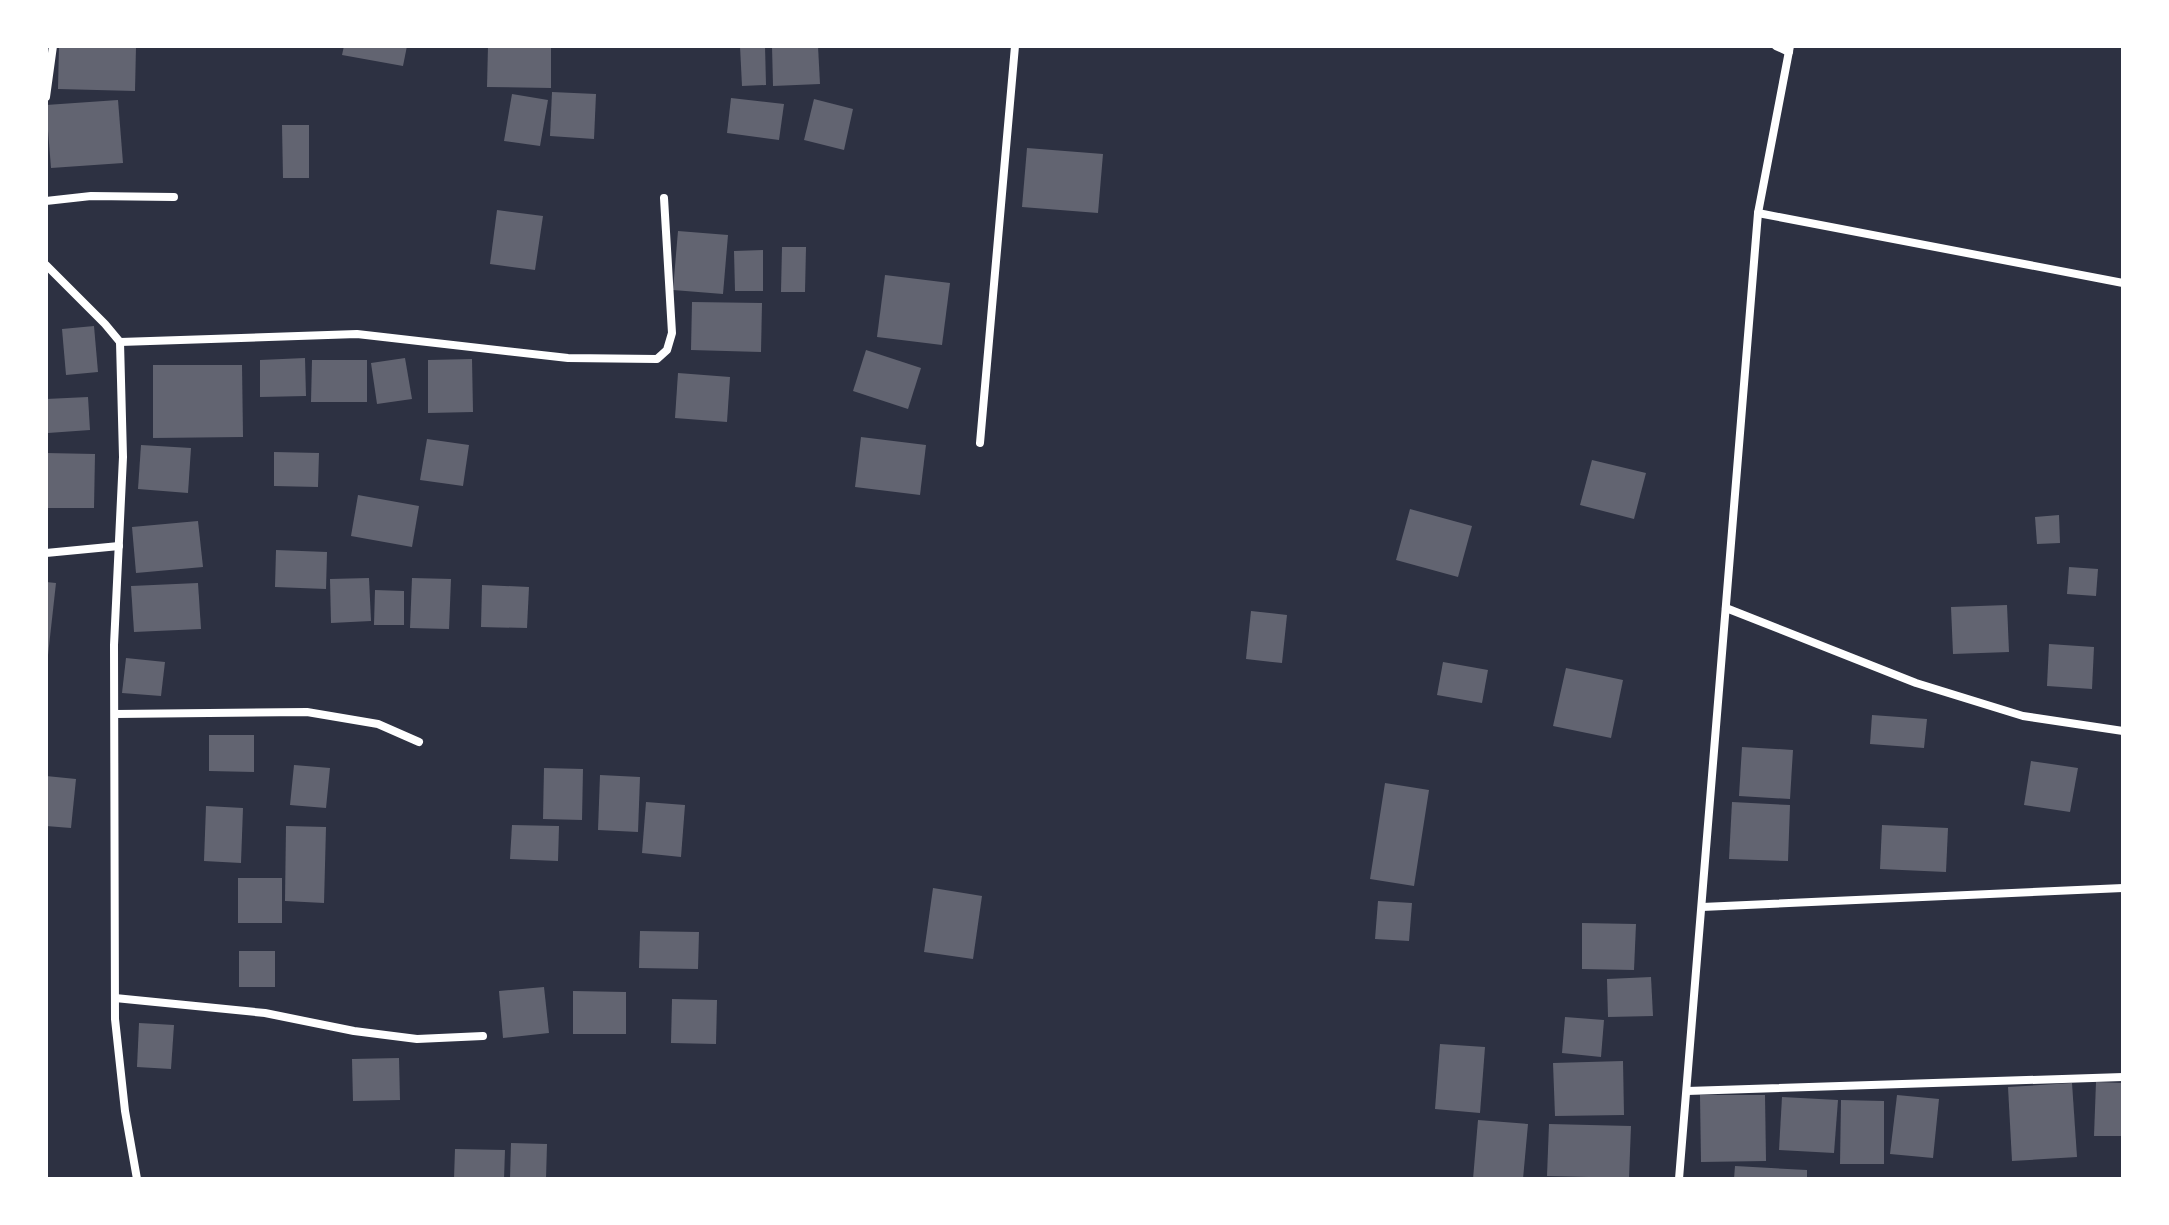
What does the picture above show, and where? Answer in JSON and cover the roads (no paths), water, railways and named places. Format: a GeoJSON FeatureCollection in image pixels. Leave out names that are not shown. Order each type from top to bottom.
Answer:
{"type":"FeatureCollection","features":[{"type":"Feature","properties":{"kind":"street"},"geometry":{"type":"LineString","coordinates":[[46,97],[53,46]]}},
{"type":"Feature","properties":{"kind":"street"},"geometry":{"type":"LineString","coordinates":[[980,443],[1015,46]]}},
{"type":"Feature","properties":{"kind":"street"},"geometry":{"type":"LineString","coordinates":[[1679,1179],[1758,213],[1789,49],[1776,46]]}},
{"type":"Feature","properties":{"kind":"street"},"geometry":{"type":"LineString","coordinates":[[46,201],[91,196],[174,197]]}},
{"type":"Feature","properties":{"kind":"street"},"geometry":{"type":"LineString","coordinates":[[120,342],[357,334],[568,358],[657,359],[667,350],[672,333],[664,198]]}},
{"type":"Feature","properties":{"kind":"street"},"geometry":{"type":"LineString","coordinates":[[1758,213],[2123,283]]}},
{"type":"Feature","properties":{"kind":"street"},"geometry":{"type":"LineString","coordinates":[[46,265],[120,342],[123,457],[114,645],[115,998],[125,1111],[137,1179]]}},
{"type":"Feature","properties":{"kind":"street"},"geometry":{"type":"LineString","coordinates":[[46,553],[119,546]]}},
{"type":"Feature","properties":{"kind":"street"},"geometry":{"type":"LineString","coordinates":[[1726,608],[1943,692],[2023,716],[2123,731]]}},
{"type":"Feature","properties":{"kind":"street"},"geometry":{"type":"LineString","coordinates":[[115,714],[307,712],[378,724],[419,742]]}},
{"type":"Feature","properties":{"kind":"street"},"geometry":{"type":"LineString","coordinates":[[1702,907],[2123,888]]}},
{"type":"Feature","properties":{"kind":"street"},"geometry":{"type":"LineString","coordinates":[[115,998],[265,1013],[354,1031],[417,1039],[483,1036]]}},
{"type":"Feature","properties":{"kind":"street"},"geometry":{"type":"LineString","coordinates":[[1687,1091],[2123,1077]]}}]}
